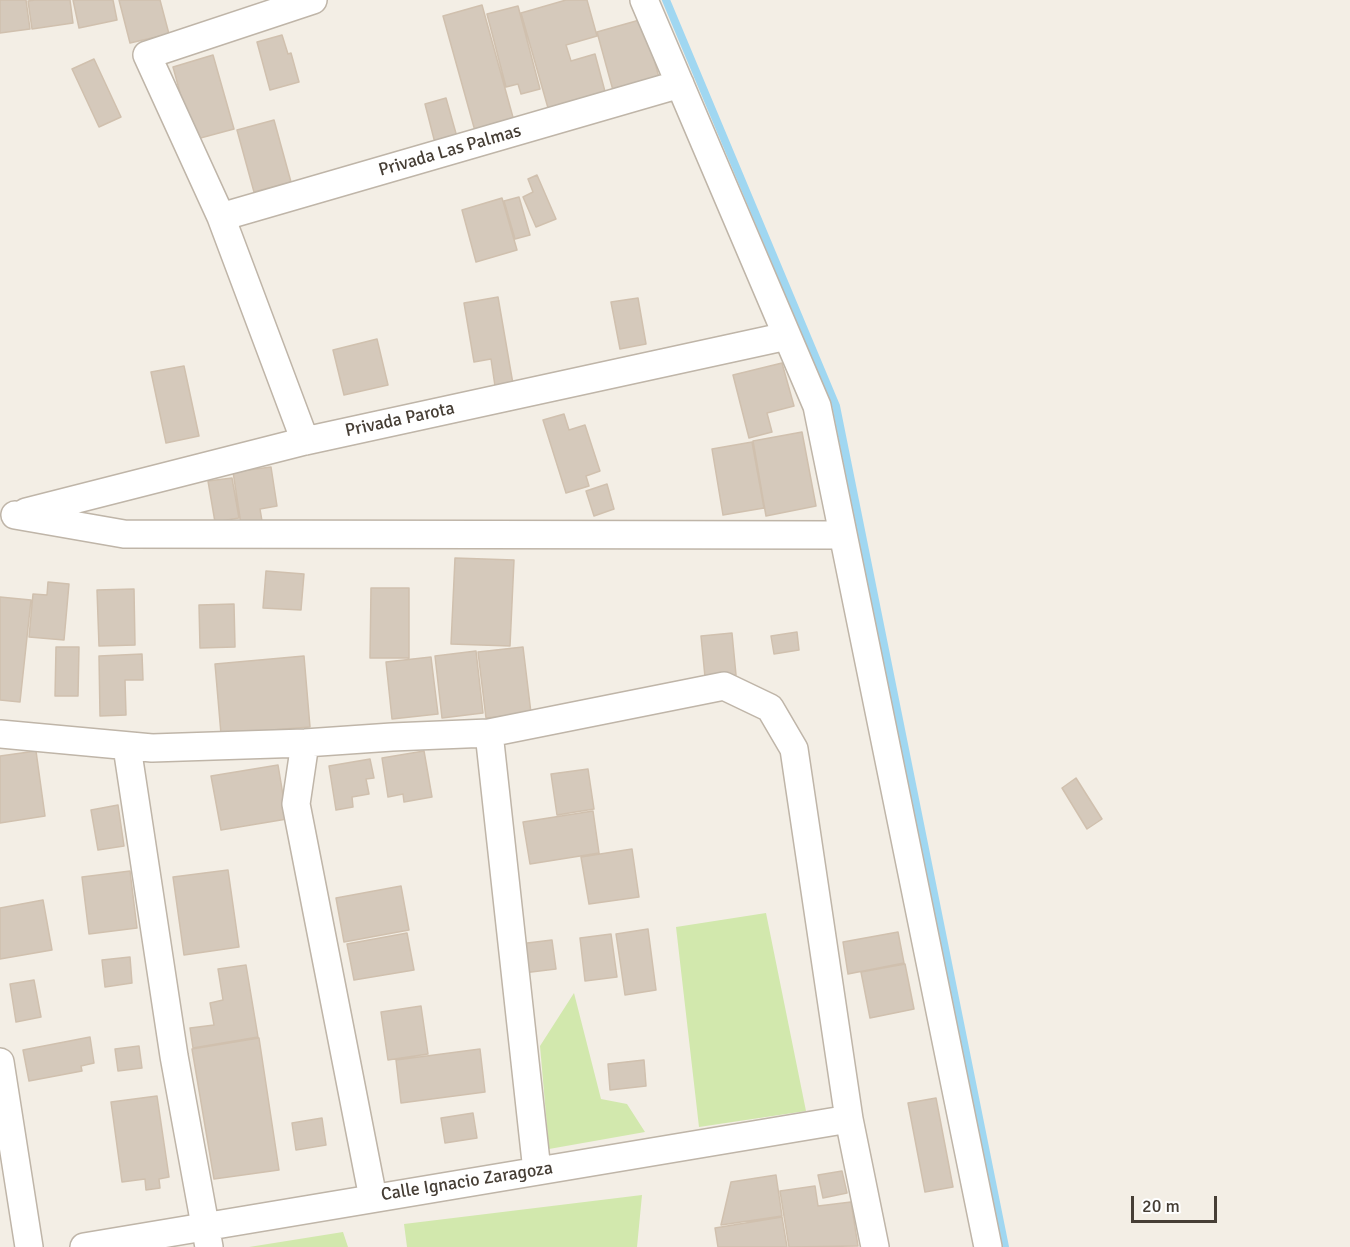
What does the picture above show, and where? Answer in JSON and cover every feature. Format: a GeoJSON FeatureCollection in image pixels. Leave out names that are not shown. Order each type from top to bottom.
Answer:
{"type":"FeatureCollection","features":[{"type":"Feature","properties":{"kind":"street"},"geometry":{"type":"LineString","coordinates":[[305,441],[221,217],[147,55],[313,0]]}},
{"type":"Feature","properties":{"kind":"street"},"geometry":{"type":"LineString","coordinates":[[644,0],[817,406],[988,1247]]}},
{"type":"Feature","properties":{"kind":"street","name":"Privada Las Palmas"},"geometry":{"type":"LineString","coordinates":[[221,217],[680,84]]}},
{"type":"Feature","properties":{"kind":"street","name":"Privada Parota"},"geometry":{"type":"LineString","coordinates":[[7,517],[305,441],[788,336]]}},
{"type":"Feature","properties":{"kind":"street"},"geometry":{"type":"LineString","coordinates":[[7,517],[124,534],[843,536]]}},
{"type":"Feature","properties":{"kind":"street"},"geometry":{"type":"LineString","coordinates":[[0,734],[152,748],[305,743],[489,733],[724,686],[770,708],[794,749],[849,1119],[876,1247]]}},
{"type":"Feature","properties":{"kind":"street"},"geometry":{"type":"LineString","coordinates":[[489,733],[537,1171]]}},
{"type":"Feature","properties":{"kind":"street"},"geometry":{"type":"LineString","coordinates":[[305,743],[296,804],[373,1198]]}},
{"type":"Feature","properties":{"kind":"street"},"geometry":{"type":"LineString","coordinates":[[127,747],[174,1056],[207,1236]]}},
{"type":"Feature","properties":{"kind":"street"},"geometry":{"type":"LineString","coordinates":[[0,1062],[29,1247]]}},
{"type":"Feature","properties":{"kind":"street","name":"Calle Ignacio Zaragoza"},"geometry":{"type":"LineString","coordinates":[[84,1247],[207,1236],[373,1198],[849,1119]]}},
{"type":"Feature","properties":{"kind":"green space"},"geometry":{"type":"Polygon","coordinates":[[[766,913],[806,1111],[699,1127],[676,927],[766,913]]]}},
{"type":"Feature","properties":{"kind":"green space"},"geometry":{"type":"Polygon","coordinates":[[[574,993],[601,1099],[627,1104],[645,1132],[549,1149],[540,1046],[574,993]]]}},
{"type":"Feature","properties":{"kind":"green space"},"geometry":{"type":"Polygon","coordinates":[[[642,1195],[637,1247],[407,1247],[404,1224],[642,1195]]]}},
{"type":"Feature","properties":{"kind":"green space"},"geometry":{"type":"Polygon","coordinates":[[[343,1232],[348,1247],[249,1247],[343,1232]]]}},
{"type":"Feature","properties":{"kind":"building"},"geometry":{"type":"Polygon","coordinates":[[[0,0],[26,0],[30,29],[0,33],[0,0]]]}},
{"type":"Feature","properties":{"kind":"building"},"geometry":{"type":"Polygon","coordinates":[[[70,0],[73,23],[32,29],[28,1],[70,0]]]}},
{"type":"Feature","properties":{"kind":"building"},"geometry":{"type":"Polygon","coordinates":[[[73,0],[113,0],[117,20],[79,28],[73,0]]]}},
{"type":"Feature","properties":{"kind":"building"},"geometry":{"type":"Polygon","coordinates":[[[119,0],[160,0],[169,34],[130,43],[119,0]]]}},
{"type":"Feature","properties":{"kind":"building"},"geometry":{"type":"Polygon","coordinates":[[[566,0],[587,0],[597,36],[566,45],[571,61],[595,54],[607,99],[550,115],[521,13],[566,0]]]}},
{"type":"Feature","properties":{"kind":"building"},"geometry":{"type":"Polygon","coordinates":[[[482,5],[514,121],[475,131],[443,16],[482,5]]]}},
{"type":"Feature","properties":{"kind":"building"},"geometry":{"type":"Polygon","coordinates":[[[518,6],[540,89],[521,94],[518,84],[506,87],[487,14],[518,6]]]}},
{"type":"Feature","properties":{"kind":"building"},"geometry":{"type":"Polygon","coordinates":[[[643,19],[660,81],[614,94],[597,32],[643,19]]]}},
{"type":"Feature","properties":{"kind":"building"},"geometry":{"type":"Polygon","coordinates":[[[282,35],[288,54],[291,53],[299,82],[270,90],[257,42],[282,35]]]}},
{"type":"Feature","properties":{"kind":"building"},"geometry":{"type":"Polygon","coordinates":[[[213,55],[234,129],[193,140],[173,67],[213,55]]]}},
{"type":"Feature","properties":{"kind":"building"},"geometry":{"type":"Polygon","coordinates":[[[94,59],[121,117],[99,127],[72,69],[94,59]]]}},
{"type":"Feature","properties":{"kind":"building"},"geometry":{"type":"Polygon","coordinates":[[[446,98],[457,137],[435,143],[425,104],[446,98]]]}},
{"type":"Feature","properties":{"kind":"building"},"geometry":{"type":"Polygon","coordinates":[[[274,120],[291,182],[254,192],[237,130],[274,120]]]}},
{"type":"Feature","properties":{"kind":"building"},"geometry":{"type":"Polygon","coordinates":[[[537,175],[556,219],[536,227],[523,197],[533,192],[528,179],[537,175]]]}},
{"type":"Feature","properties":{"kind":"building"},"geometry":{"type":"Polygon","coordinates":[[[519,197],[530,235],[515,239],[504,201],[519,197]]]}},
{"type":"Feature","properties":{"kind":"building"},"geometry":{"type":"Polygon","coordinates":[[[502,198],[517,250],[476,262],[462,210],[502,198]]]}},
{"type":"Feature","properties":{"kind":"building"},"geometry":{"type":"Polygon","coordinates":[[[498,297],[513,384],[495,386],[491,359],[474,362],[464,303],[498,297]]]}},
{"type":"Feature","properties":{"kind":"building"},"geometry":{"type":"Polygon","coordinates":[[[638,298],[646,344],[620,349],[611,302],[638,298]]]}},
{"type":"Feature","properties":{"kind":"building"},"geometry":{"type":"Polygon","coordinates":[[[377,339],[388,385],[344,395],[333,350],[377,339]]]}},
{"type":"Feature","properties":{"kind":"building"},"geometry":{"type":"Polygon","coordinates":[[[782,363],[794,406],[767,413],[772,432],[749,438],[733,375],[782,363]]]}},
{"type":"Feature","properties":{"kind":"building"},"geometry":{"type":"Polygon","coordinates":[[[184,366],[199,436],[166,443],[151,372],[184,366]]]}},
{"type":"Feature","properties":{"kind":"building"},"geometry":{"type":"Polygon","coordinates":[[[564,414],[569,430],[585,425],[600,471],[586,476],[589,486],[566,493],[543,420],[564,414]]]}},
{"type":"Feature","properties":{"kind":"building"},"geometry":{"type":"Polygon","coordinates":[[[802,432],[816,506],[766,516],[753,441],[802,432]]]}},
{"type":"Feature","properties":{"kind":"building"},"geometry":{"type":"Polygon","coordinates":[[[752,442],[764,508],[723,515],[712,449],[752,442]]]}},
{"type":"Feature","properties":{"kind":"building"},"geometry":{"type":"Polygon","coordinates":[[[271,467],[277,506],[260,509],[262,521],[241,524],[233,472],[271,467]]]}},
{"type":"Feature","properties":{"kind":"building"},"geometry":{"type":"Polygon","coordinates":[[[232,478],[239,518],[215,522],[208,481],[232,478]]]}},
{"type":"Feature","properties":{"kind":"building"},"geometry":{"type":"Polygon","coordinates":[[[607,484],[614,509],[594,516],[586,491],[607,484]]]}},
{"type":"Feature","properties":{"kind":"building"},"geometry":{"type":"Polygon","coordinates":[[[455,558],[514,560],[510,646],[451,644],[455,558]]]}},
{"type":"Feature","properties":{"kind":"building"},"geometry":{"type":"Polygon","coordinates":[[[266,571],[304,574],[301,610],[263,608],[266,571]]]}},
{"type":"Feature","properties":{"kind":"building"},"geometry":{"type":"Polygon","coordinates":[[[48,582],[69,584],[64,640],[29,637],[33,594],[47,595],[48,582]]]}},
{"type":"Feature","properties":{"kind":"building"},"geometry":{"type":"Polygon","coordinates":[[[371,588],[409,588],[409,658],[370,658],[371,588]]]}},
{"type":"Feature","properties":{"kind":"building"},"geometry":{"type":"Polygon","coordinates":[[[134,589],[135,645],[99,646],[97,590],[134,589]]]}},
{"type":"Feature","properties":{"kind":"building"},"geometry":{"type":"Polygon","coordinates":[[[0,597],[31,600],[20,702],[0,700],[0,597]]]}},
{"type":"Feature","properties":{"kind":"building"},"geometry":{"type":"Polygon","coordinates":[[[234,604],[235,647],[200,648],[199,605],[234,604]]]}},
{"type":"Feature","properties":{"kind":"building"},"geometry":{"type":"Polygon","coordinates":[[[797,632],[799,650],[774,654],[771,636],[797,632]]]}},
{"type":"Feature","properties":{"kind":"building"},"geometry":{"type":"Polygon","coordinates":[[[732,633],[736,675],[705,677],[701,636],[732,633]]]}},
{"type":"Feature","properties":{"kind":"building"},"geometry":{"type":"Polygon","coordinates":[[[56,647],[79,647],[78,696],[55,696],[56,647]]]}},
{"type":"Feature","properties":{"kind":"building"},"geometry":{"type":"Polygon","coordinates":[[[523,647],[531,713],[486,718],[478,652],[523,647]]]}},
{"type":"Feature","properties":{"kind":"building"},"geometry":{"type":"Polygon","coordinates":[[[476,651],[483,713],[442,718],[435,656],[476,651]]]}},
{"type":"Feature","properties":{"kind":"building"},"geometry":{"type":"Polygon","coordinates":[[[142,654],[143,680],[125,680],[126,715],[100,716],[99,656],[142,654]]]}},
{"type":"Feature","properties":{"kind":"building"},"geometry":{"type":"Polygon","coordinates":[[[304,656],[310,727],[221,734],[215,664],[304,656]]]}},
{"type":"Feature","properties":{"kind":"building"},"geometry":{"type":"Polygon","coordinates":[[[431,657],[438,714],[392,719],[386,662],[431,657]]]}},
{"type":"Feature","properties":{"kind":"building"},"geometry":{"type":"Polygon","coordinates":[[[36,751],[45,816],[0,823],[0,756],[36,751]]]}},
{"type":"Feature","properties":{"kind":"building"},"geometry":{"type":"Polygon","coordinates":[[[424,751],[432,797],[404,802],[403,794],[388,797],[382,758],[424,751]]]}},
{"type":"Feature","properties":{"kind":"building"},"geometry":{"type":"Polygon","coordinates":[[[370,759],[374,778],[366,779],[369,794],[352,797],[353,807],[336,810],[329,766],[370,759]]]}},
{"type":"Feature","properties":{"kind":"building"},"geometry":{"type":"Polygon","coordinates":[[[278,765],[287,819],[221,830],[211,776],[278,765]]]}},
{"type":"Feature","properties":{"kind":"building"},"geometry":{"type":"Polygon","coordinates":[[[588,769],[594,809],[557,815],[551,774],[588,769]]]}},
{"type":"Feature","properties":{"kind":"building"},"geometry":{"type":"Polygon","coordinates":[[[1076,778],[1102,819],[1087,829],[1062,788],[1076,778]]]}},
{"type":"Feature","properties":{"kind":"building"},"geometry":{"type":"Polygon","coordinates":[[[118,805],[124,846],[98,850],[91,810],[118,805]]]}},
{"type":"Feature","properties":{"kind":"building"},"geometry":{"type":"Polygon","coordinates":[[[593,811],[599,853],[530,864],[523,822],[593,811]]]}},
{"type":"Feature","properties":{"kind":"building"},"geometry":{"type":"Polygon","coordinates":[[[632,849],[639,897],[589,904],[581,857],[632,849]]]}},
{"type":"Feature","properties":{"kind":"building"},"geometry":{"type":"Polygon","coordinates":[[[228,870],[239,947],[184,955],[173,877],[228,870]]]}},
{"type":"Feature","properties":{"kind":"building"},"geometry":{"type":"Polygon","coordinates":[[[130,871],[137,928],[89,934],[82,877],[130,871]]]}},
{"type":"Feature","properties":{"kind":"building"},"geometry":{"type":"Polygon","coordinates":[[[401,886],[409,930],[344,942],[336,898],[401,886]]]}},
{"type":"Feature","properties":{"kind":"building"},"geometry":{"type":"Polygon","coordinates":[[[43,900],[52,950],[0,959],[0,908],[43,900]]]}},
{"type":"Feature","properties":{"kind":"building"},"geometry":{"type":"Polygon","coordinates":[[[648,929],[656,990],[625,995],[616,934],[648,929]]]}},
{"type":"Feature","properties":{"kind":"building"},"geometry":{"type":"Polygon","coordinates":[[[898,932],[904,963],[848,974],[843,942],[898,932]]]}},
{"type":"Feature","properties":{"kind":"building"},"geometry":{"type":"Polygon","coordinates":[[[407,933],[414,970],[354,980],[347,944],[407,933]]]}},
{"type":"Feature","properties":{"kind":"building"},"geometry":{"type":"Polygon","coordinates":[[[611,934],[617,977],[585,981],[580,938],[611,934]]]}},
{"type":"Feature","properties":{"kind":"building"},"geometry":{"type":"Polygon","coordinates":[[[552,940],[556,969],[523,973],[519,944],[552,940]]]}},
{"type":"Feature","properties":{"kind":"building"},"geometry":{"type":"Polygon","coordinates":[[[130,957],[132,983],[105,987],[102,960],[130,957]]]}},
{"type":"Feature","properties":{"kind":"building"},"geometry":{"type":"Polygon","coordinates":[[[905,964],[914,1009],[870,1018],[861,972],[905,964]]]}},
{"type":"Feature","properties":{"kind":"building"},"geometry":{"type":"Polygon","coordinates":[[[246,965],[258,1037],[193,1048],[190,1028],[214,1025],[210,1003],[223,1000],[218,969],[246,965]]]}},
{"type":"Feature","properties":{"kind":"building"},"geometry":{"type":"Polygon","coordinates":[[[34,980],[41,1017],[16,1022],[10,984],[34,980]]]}},
{"type":"Feature","properties":{"kind":"building"},"geometry":{"type":"Polygon","coordinates":[[[421,1006],[428,1054],[388,1060],[381,1012],[421,1006]]]}},
{"type":"Feature","properties":{"kind":"building"},"geometry":{"type":"Polygon","coordinates":[[[90,1037],[94,1063],[81,1066],[82,1071],[29,1081],[23,1050],[90,1037]]]}},
{"type":"Feature","properties":{"kind":"building"},"geometry":{"type":"Polygon","coordinates":[[[259,1038],[279,1170],[214,1179],[192,1049],[259,1038]]]}},
{"type":"Feature","properties":{"kind":"building"},"geometry":{"type":"Polygon","coordinates":[[[139,1046],[142,1068],[118,1071],[115,1049],[139,1046]]]}},
{"type":"Feature","properties":{"kind":"building"},"geometry":{"type":"Polygon","coordinates":[[[480,1049],[485,1092],[401,1103],[396,1060],[480,1049]]]}},
{"type":"Feature","properties":{"kind":"building"},"geometry":{"type":"Polygon","coordinates":[[[644,1060],[646,1086],[610,1090],[608,1064],[644,1060]]]}},
{"type":"Feature","properties":{"kind":"building"},"geometry":{"type":"Polygon","coordinates":[[[157,1096],[169,1177],[159,1179],[160,1188],[146,1190],[145,1179],[122,1182],[111,1102],[157,1096]]]}},
{"type":"Feature","properties":{"kind":"building"},"geometry":{"type":"Polygon","coordinates":[[[936,1098],[953,1187],[925,1192],[908,1103],[936,1098]]]}},
{"type":"Feature","properties":{"kind":"building"},"geometry":{"type":"Polygon","coordinates":[[[473,1113],[477,1138],[445,1143],[441,1118],[473,1113]]]}},
{"type":"Feature","properties":{"kind":"building"},"geometry":{"type":"Polygon","coordinates":[[[322,1118],[326,1145],[296,1150],[292,1123],[322,1118]]]}},
{"type":"Feature","properties":{"kind":"building"},"geometry":{"type":"Polygon","coordinates":[[[842,1171],[847,1193],[823,1198],[818,1175],[842,1171]]]}},
{"type":"Feature","properties":{"kind":"building"},"geometry":{"type":"Polygon","coordinates":[[[776,1175],[782,1216],[721,1225],[731,1182],[776,1175]]]}},
{"type":"Feature","properties":{"kind":"building"},"geometry":{"type":"Polygon","coordinates":[[[815,1186],[818,1206],[851,1202],[858,1246],[789,1247],[780,1191],[815,1186]]]}},
{"type":"Feature","properties":{"kind":"building"},"geometry":{"type":"Polygon","coordinates":[[[782,1217],[787,1247],[718,1247],[715,1228],[782,1217]]]}},
{"type":"Feature","properties":{"kind":"waterway"},"geometry":{"type":"LineString","coordinates":[[666,0],[836,406],[1005,1247]]}}]}
